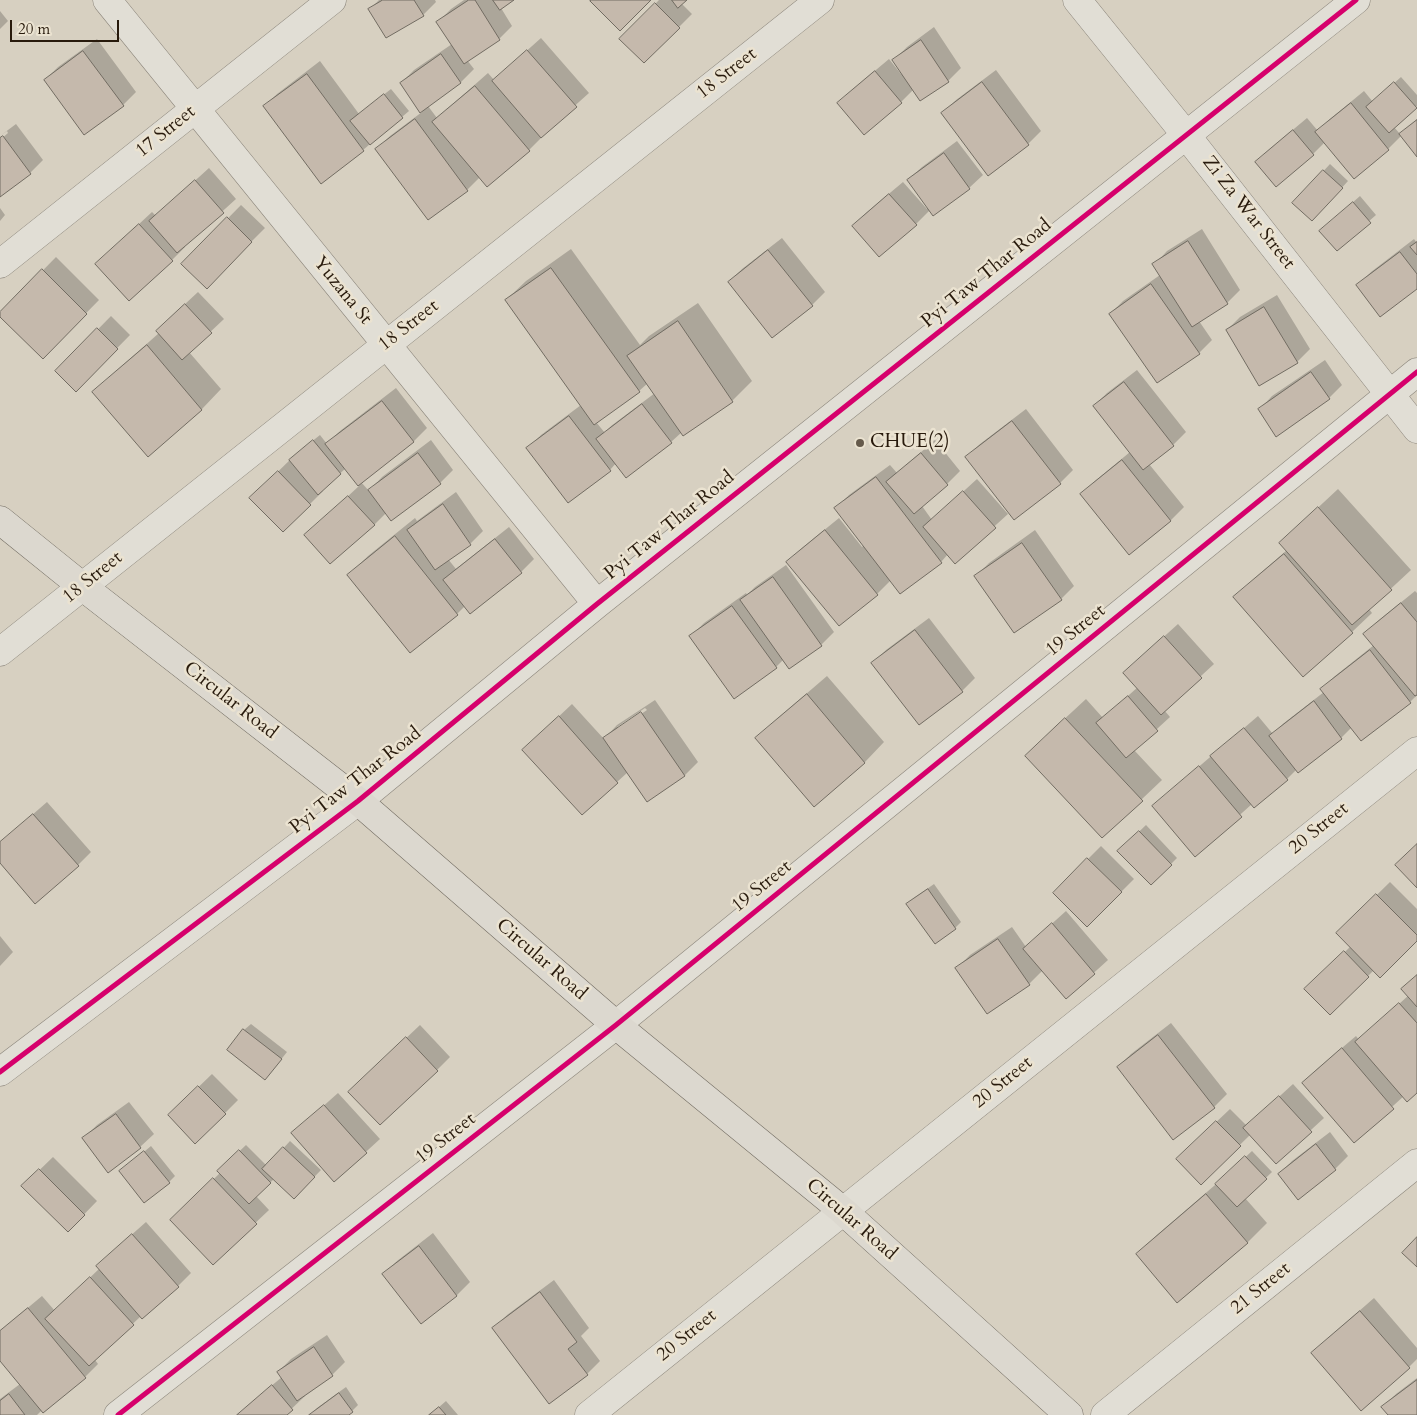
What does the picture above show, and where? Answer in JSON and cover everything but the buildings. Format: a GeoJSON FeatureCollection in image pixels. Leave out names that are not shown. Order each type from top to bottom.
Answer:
{"type":"FeatureCollection","features":[{"type":"Feature","properties":{"kind":"main road","name":"Circular Road"},"geometry":{"type":"LineString","coordinates":[[0,520],[358,801],[616,1025],[843,1211],[1069,1415]]}},
{"type":"Feature","properties":{"kind":"street","name":"Yuzana St"},"geometry":{"type":"LineString","coordinates":[[107,0],[597,604]]}},
{"type":"Feature","properties":{"kind":"street","name":"17 Street"},"geometry":{"type":"LineString","coordinates":[[0,264],[332,0]]}},
{"type":"Feature","properties":{"kind":"street","name":"18 Street"},"geometry":{"type":"LineString","coordinates":[[0,652],[820,0]]}},
{"type":"Feature","properties":{"kind":"street","name":"Zi Za War Street"},"geometry":{"type":"LineString","coordinates":[[1077,0],[1417,428]]}},
{"type":"Feature","properties":{"kind":"street","name":"Pyi Taw Thar Road"},"geometry":{"type":"LineString","coordinates":[[0,1072],[358,801],[597,604],[1356,0]]}},
{"type":"Feature","properties":{"kind":"street","name":"19 Street"},"geometry":{"type":"LineString","coordinates":[[118,1415],[616,1025],[1417,372]]}},
{"type":"Feature","properties":{"kind":"street","name":"20 Street"},"geometry":{"type":"LineString","coordinates":[[589,1415],[1417,751]]}},
{"type":"Feature","properties":{"kind":"street","name":"21 Street"},"geometry":{"type":"LineString","coordinates":[[1105,1415],[1417,1163]]}},
{"type":"Feature","properties":{"kind":"cycle path"},"geometry":{"type":"LineString","coordinates":[[0,1072],[358,801],[597,604],[1356,0]]}},
{"type":"Feature","properties":{"kind":"cycle path"},"geometry":{"type":"LineString","coordinates":[[118,1415],[616,1025],[1417,372]]}},
{"type":"Feature","properties":{"kind":"place","name":"CHUE(2)"},"geometry":{"type":"Point","coordinates":[860,443]}}]}
